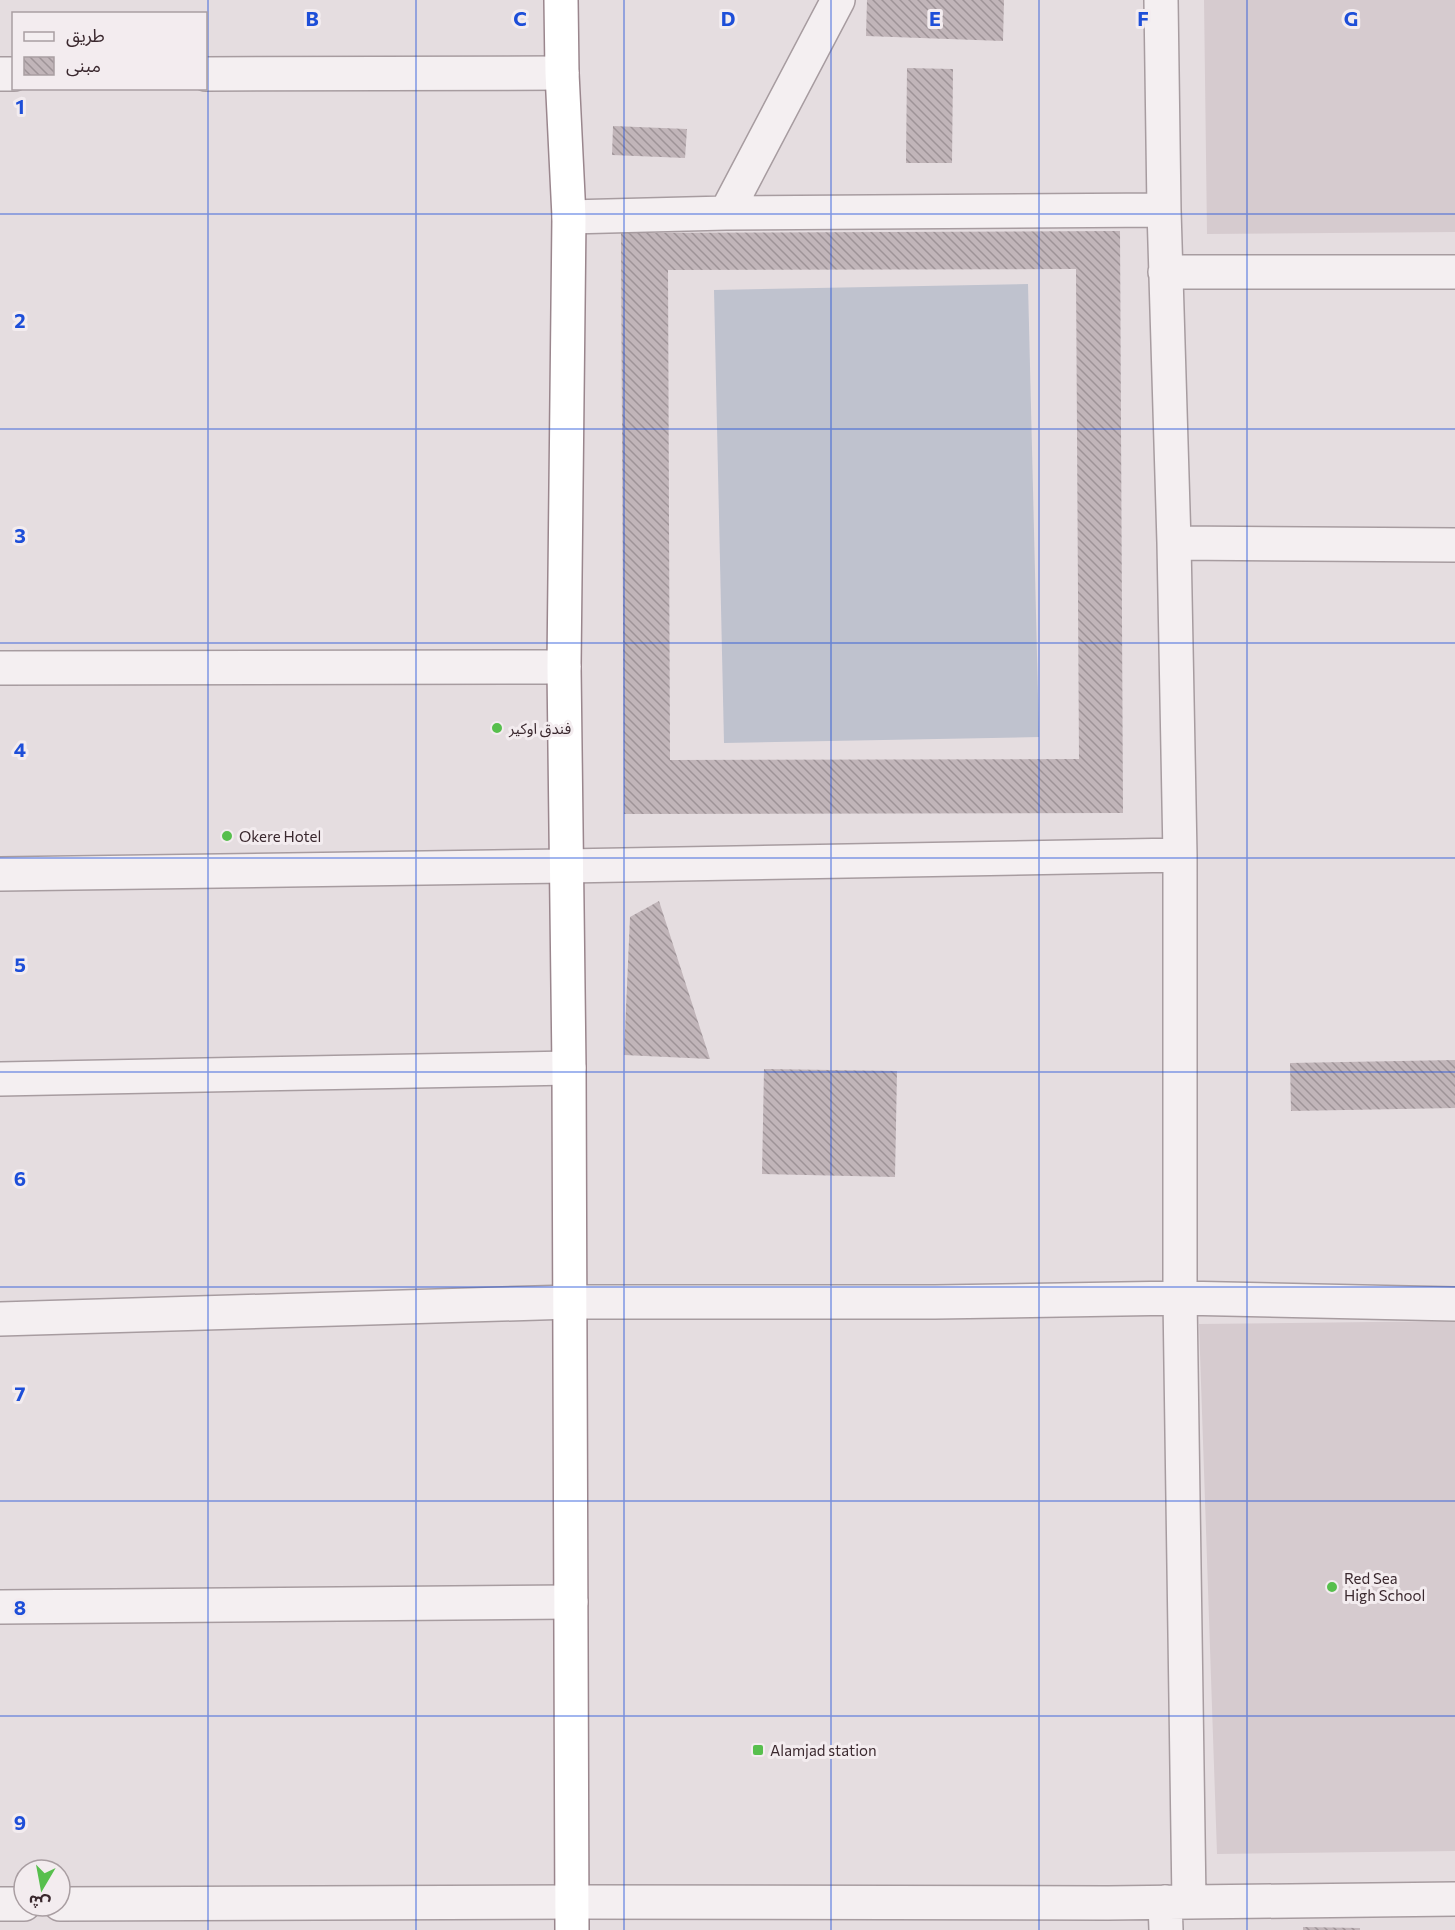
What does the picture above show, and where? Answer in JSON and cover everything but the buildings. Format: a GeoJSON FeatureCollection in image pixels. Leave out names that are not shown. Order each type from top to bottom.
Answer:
{"type":"FeatureCollection","features":[{"type":"Feature","properties":{"kind":"highway"},"geometry":{"type":"LineString","coordinates":[[561,0],[569,217],[564,667],[571,1302],[573,1916]]}},
{"type":"Feature","properties":{"kind":"street"},"geometry":{"type":"LineString","coordinates":[[726,213],[838,0]]}},
{"type":"Feature","properties":{"kind":"street"},"geometry":{"type":"LineString","coordinates":[[1161,0],[1165,272],[1174,543],[1180,855],[1180,1298],[1174,1912]]}},
{"type":"Feature","properties":{"kind":"street"},"geometry":{"type":"LineString","coordinates":[[207,74],[562,73]]}},
{"type":"Feature","properties":{"kind":"street"},"geometry":{"type":"LineString","coordinates":[[569,217],[726,213],[1164,210]]}},
{"type":"Feature","properties":{"kind":"street"},"geometry":{"type":"LineString","coordinates":[[1165,272],[1455,272]]}},
{"type":"Feature","properties":{"kind":"street"},"geometry":{"type":"LineString","coordinates":[[1174,543],[1455,545]]}},
{"type":"Feature","properties":{"kind":"street"},"geometry":{"type":"LineString","coordinates":[[0,668],[564,667]]}},
{"type":"Feature","properties":{"kind":"street"},"geometry":{"type":"LineString","coordinates":[[0,874],[1180,855]]}},
{"type":"Feature","properties":{"kind":"street"},"geometry":{"type":"LineString","coordinates":[[0,1079],[569,1068]]}},
{"type":"Feature","properties":{"kind":"street"},"geometry":{"type":"LineString","coordinates":[[0,1319],[571,1302],[935,1302],[1180,1298],[1455,1304]]}},
{"type":"Feature","properties":{"kind":"street"},"geometry":{"type":"LineString","coordinates":[[0,1607],[571,1602]]}},
{"type":"Feature","properties":{"kind":"street"},"geometry":{"type":"LineString","coordinates":[[72,1904],[444,1916],[1108,1917],[1455,1899]]}},
{"type":"Feature","properties":{"kind":"shaded area"},"geometry":{"type":"Polygon","coordinates":[[[1204,0],[1455,0],[1455,232],[1207,234],[1204,0]]]}},
{"type":"Feature","properties":{"kind":"shaded area"},"geometry":{"type":"Polygon","coordinates":[[[1028,284],[1039,737],[724,743],[714,290],[1028,284]]]}},
{"type":"Feature","properties":{"kind":"shaded area","name":"Red Sea High School"},"geometry":{"type":"Polygon","coordinates":[[[1455,1321],[1455,1851],[1217,1854],[1199,1324],[1455,1321]]]}},
{"type":"Feature","properties":{"kind":"place","name":"فندق اوكير"},"geometry":{"type":"Point","coordinates":[497,728]}},
{"type":"Feature","properties":{"kind":"place","name":"Okere Hotel"},"geometry":{"type":"Point","coordinates":[227,836]}},
{"type":"Feature","properties":{"kind":"place","name":"Red Sea High School"},"geometry":{"type":"Point","coordinates":[1332,1587]}},
{"type":"Feature","properties":{"kind":"place","name":"Alamjad station"},"geometry":{"type":"Point","coordinates":[758,1750]}}]}
